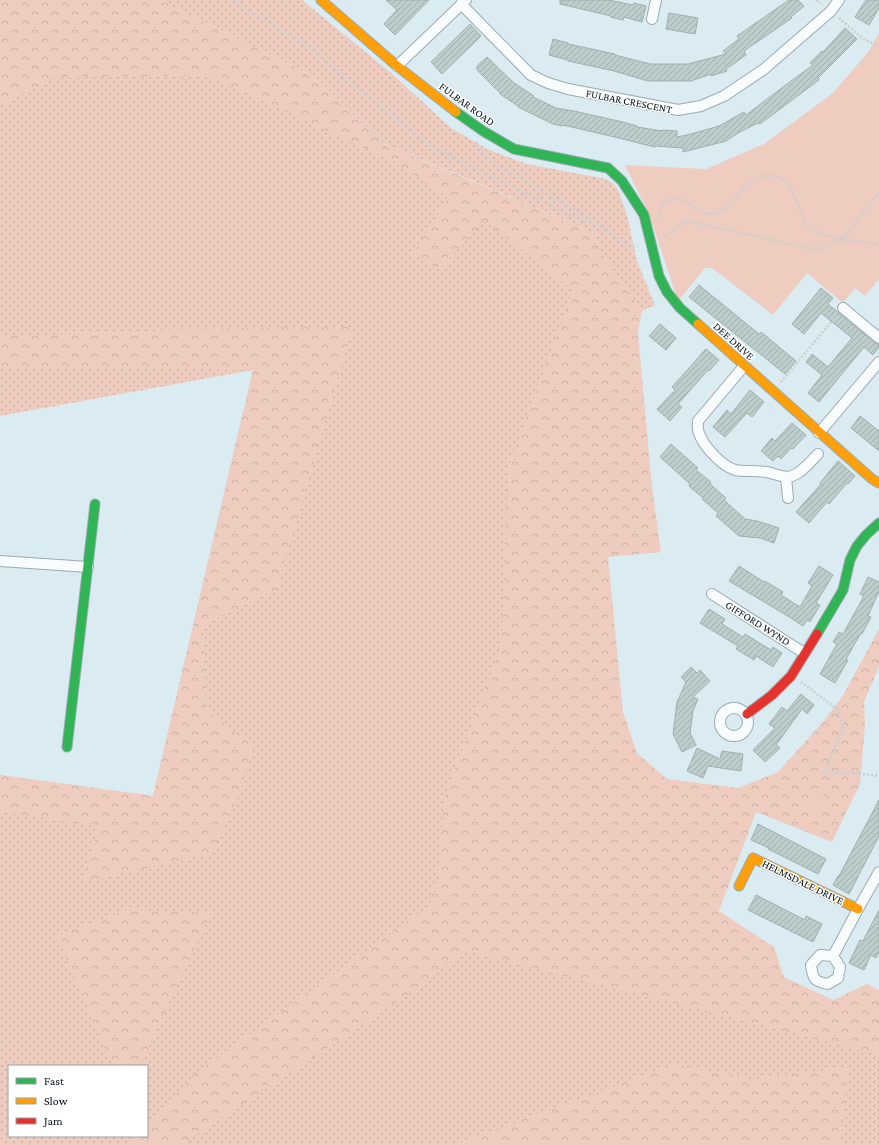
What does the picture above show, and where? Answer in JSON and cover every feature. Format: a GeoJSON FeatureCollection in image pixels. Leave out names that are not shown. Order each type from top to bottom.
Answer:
{"type":"FeatureCollection","features":[{"type":"Feature","properties":{"kind":"street","name":"FULBAR ROAD"},"geometry":{"type":"LineString","coordinates":[[321,0],[397,66],[466,120],[483,131],[514,149],[608,168],[622,181]]}},
{"type":"Feature","properties":{"kind":"street"},"geometry":{"type":"LineString","coordinates":[[652,19],[656,0]]}},
{"type":"Feature","properties":{"kind":"street","name":"FULBAR CRESCENT"},"geometry":{"type":"LineString","coordinates":[[463,2],[531,75],[568,90],[669,110],[678,110],[692,109],[724,96],[763,70],[832,11],[839,0]]}},
{"type":"Feature","properties":{"kind":"street"},"geometry":{"type":"LineString","coordinates":[[397,66],[463,2]]}},
{"type":"Feature","properties":{"kind":"street","name":"DEE DRIVE"},"geometry":{"type":"LineString","coordinates":[[622,181],[644,215],[659,276],[667,292],[680,308],[872,479],[879,483]]}},
{"type":"Feature","properties":{"kind":"street"},"geometry":{"type":"LineString","coordinates":[[843,308],[879,338]]}},
{"type":"Feature","properties":{"kind":"street"},"geometry":{"type":"LineString","coordinates":[[819,432],[879,362]]}},
{"type":"Feature","properties":{"kind":"street"},"geometry":{"type":"LineString","coordinates":[[744,366],[698,421],[697,428],[699,434],[719,461],[734,470],[760,471],[786,477],[800,472],[818,454]]}},
{"type":"Feature","properties":{"kind":"street"},"geometry":{"type":"LineString","coordinates":[[786,477],[788,498]]}},
{"type":"Feature","properties":{"kind":"street"},"geometry":{"type":"LineString","coordinates":[[67,747],[95,504]]}},
{"type":"Feature","properties":{"kind":"street"},"geometry":{"type":"LineString","coordinates":[[747,714],[772,695],[791,676],[843,590],[850,560],[857,546],[879,523]]}},
{"type":"Feature","properties":{"kind":"street"},"geometry":{"type":"LineString","coordinates":[[0,561],[88,567]]}},
{"type":"Feature","properties":{"kind":"street","name":"GIFFORD WYND"},"geometry":{"type":"LineString","coordinates":[[712,594],[804,653]]}},
{"type":"Feature","properties":{"kind":"street","name":"HELMSDALE DRIVE"},"geometry":{"type":"LineString","coordinates":[[739,886],[753,858],[858,909]]}},
{"type":"Feature","properties":{"kind":"street","name":"HELMSDALE DRIVE"},"geometry":{"type":"LineString","coordinates":[[833,956],[879,872]]}},
{"type":"Feature","properties":{"kind":"path"},"geometry":{"type":"LineString","coordinates":[[234,0],[259,17],[308,46],[360,90],[432,147],[585,222],[587,217]]}},
{"type":"Feature","properties":{"kind":"path"},"geometry":{"type":"LineString","coordinates":[[816,0],[832,11],[863,39],[879,46]]}},
{"type":"Feature","properties":{"kind":"path"},"geometry":{"type":"LineString","coordinates":[[483,131],[476,145],[491,162],[587,217],[630,247],[651,246],[687,221],[818,250],[842,239],[879,192]]}},
{"type":"Feature","properties":{"kind":"path"},"geometry":{"type":"LineString","coordinates":[[659,225],[660,211],[663,203],[674,199],[684,201],[703,213],[714,214],[722,211],[749,183],[757,178],[768,176],[779,177],[789,185],[794,192],[804,221],[812,230],[842,239],[879,244]]}},
{"type":"Feature","properties":{"kind":"path"},"geometry":{"type":"LineString","coordinates":[[773,391],[843,308]]}},
{"type":"Feature","properties":{"kind":"path"},"geometry":{"type":"LineString","coordinates":[[803,684],[837,709],[844,727],[823,774],[856,773],[879,776]]}},
{"type":"Feature","properties":{"kind":"green space"},"geometry":{"type":"Polygon","coordinates":[[[0,0],[137,0],[584,272],[506,846],[879,1030],[879,1145],[0,1145],[0,775],[153,796],[253,370],[0,416],[0,0]]]}},
{"type":"Feature","properties":{"kind":"green space"},"geometry":{"type":"Polygon","coordinates":[[[0,0],[160,0],[316,77],[383,143],[594,233],[604,257],[642,311],[638,333],[652,487],[661,552],[608,557],[623,712],[637,753],[667,779],[738,788],[778,772],[822,723],[842,697],[879,629],[879,666],[864,702],[865,725],[860,784],[832,842],[756,812],[719,911],[774,947],[784,977],[833,1000],[867,984],[879,990],[879,1055],[465,951],[418,988],[181,1145],[129,1145],[136,1137],[148,1137],[148,1125],[195,1073],[429,906],[438,868],[445,795],[501,646],[508,467],[573,291],[485,221],[440,269],[413,254],[448,198],[394,162],[207,75],[53,78],[0,106],[0,0]]]}},
{"type":"Feature","properties":{"kind":"green space"},"geometry":{"type":"Polygon","coordinates":[[[160,0],[302,0],[390,72],[451,128],[487,149],[527,164],[606,179],[614,184],[618,190],[627,215],[637,261],[655,305],[642,311],[604,257],[594,233],[383,143],[316,77],[160,0]]]}},
{"type":"Feature","properties":{"kind":"green space"},"geometry":{"type":"Polygon","coordinates":[[[879,33],[879,279],[865,296],[855,288],[843,303],[807,273],[773,315],[712,268],[705,268],[678,301],[649,214],[625,165],[706,169],[764,144],[833,93],[869,51],[879,33]]]}},
{"type":"Feature","properties":{"kind":"green space"},"geometry":{"type":"Polygon","coordinates":[[[353,327],[277,589],[203,626],[207,710],[254,747],[242,788],[212,854],[83,882],[98,827],[0,811],[0,775],[153,796],[253,370],[0,368],[0,336],[238,328],[353,327]]]}},
{"type":"Feature","properties":{"kind":"green space"},"geometry":{"type":"Polygon","coordinates":[[[824,784],[823,801],[821,805],[819,808],[810,811],[807,804],[813,797],[811,794],[824,784]]]}},
{"type":"Feature","properties":{"kind":"green space"},"geometry":{"type":"Polygon","coordinates":[[[128,909],[211,913],[140,1065],[113,1065],[56,936],[128,909]]]}},
{"type":"Feature","properties":{"kind":"green space"},"geometry":{"type":"Polygon","coordinates":[[[674,1064],[753,1079],[848,1067],[841,1145],[453,1145],[674,1064]]]}},
{"type":"Feature","properties":{"kind":"building"},"geometry":{"type":"Polygon","coordinates":[[[386,0],[429,0],[395,35],[384,24],[397,10],[386,0]]]}},
{"type":"Feature","properties":{"kind":"building"},"geometry":{"type":"Polygon","coordinates":[[[560,0],[609,0],[646,6],[642,22],[624,17],[623,20],[560,4],[560,0]]]}},
{"type":"Feature","properties":{"kind":"building"},"geometry":{"type":"Polygon","coordinates":[[[789,0],[798,0],[804,6],[791,17],[792,18],[744,51],[746,55],[726,69],[727,71],[711,76],[711,74],[691,81],[648,81],[549,55],[553,39],[650,64],[688,64],[726,54],[723,51],[739,39],[737,36],[789,0]]]}},
{"type":"Feature","properties":{"kind":"building"},"geometry":{"type":"Polygon","coordinates":[[[866,0],[879,0],[879,8],[869,25],[855,17],[866,0]]]}},
{"type":"Feature","properties":{"kind":"building"},"geometry":{"type":"Polygon","coordinates":[[[669,13],[698,18],[695,34],[666,29],[669,13]]]}},
{"type":"Feature","properties":{"kind":"building"},"geometry":{"type":"Polygon","coordinates":[[[470,24],[481,36],[442,74],[431,62],[470,24]]]}},
{"type":"Feature","properties":{"kind":"building"},"geometry":{"type":"Polygon","coordinates":[[[845,28],[857,39],[818,78],[819,80],[760,124],[758,123],[738,133],[726,141],[683,152],[683,148],[655,147],[563,125],[553,124],[518,107],[500,94],[477,70],[477,66],[487,57],[514,83],[534,96],[533,97],[556,108],[623,122],[637,127],[662,131],[677,131],[677,137],[719,126],[744,112],[746,115],[813,65],[810,63],[822,51],[823,52],[845,28]]]}},
{"type":"Feature","properties":{"kind":"building"},"geometry":{"type":"Polygon","coordinates":[[[699,285],[759,334],[761,332],[796,361],[785,374],[689,297],[699,285]]]}},
{"type":"Feature","properties":{"kind":"building"},"geometry":{"type":"Polygon","coordinates":[[[821,288],[833,298],[828,304],[879,345],[879,347],[873,355],[864,347],[819,402],[808,393],[822,375],[806,362],[812,354],[828,367],[852,338],[821,313],[804,334],[792,324],[821,288]]]}},
{"type":"Feature","properties":{"kind":"building"},"geometry":{"type":"Polygon","coordinates":[[[660,324],[676,338],[666,350],[649,336],[660,324]]]}},
{"type":"Feature","properties":{"kind":"building"},"geometry":{"type":"Polygon","coordinates":[[[706,349],[719,360],[709,371],[708,370],[678,404],[682,407],[670,421],[657,409],[675,390],[672,387],[706,349]]]}},
{"type":"Feature","properties":{"kind":"building"},"geometry":{"type":"Polygon","coordinates":[[[750,390],[764,402],[752,417],[747,413],[725,437],[713,427],[727,410],[731,414],[750,390]]]}},
{"type":"Feature","properties":{"kind":"building"},"geometry":{"type":"Polygon","coordinates":[[[860,416],[879,431],[879,451],[851,428],[860,416]]]}},
{"type":"Feature","properties":{"kind":"building"},"geometry":{"type":"Polygon","coordinates":[[[792,423],[806,435],[781,459],[778,456],[773,461],[761,451],[772,438],[775,441],[792,423]]]}},
{"type":"Feature","properties":{"kind":"building"},"geometry":{"type":"Polygon","coordinates":[[[671,444],[698,468],[696,470],[711,482],[710,484],[726,498],[724,500],[745,519],[779,528],[774,543],[760,538],[739,536],[716,516],[718,513],[689,486],[690,484],[660,457],[671,444]]]}},
{"type":"Feature","properties":{"kind":"building"},"geometry":{"type":"Polygon","coordinates":[[[838,461],[855,476],[829,504],[827,502],[809,523],[796,512],[821,484],[820,483],[838,461]]]}},
{"type":"Feature","properties":{"kind":"building"},"geometry":{"type":"Polygon","coordinates":[[[739,566],[783,592],[781,595],[800,607],[812,586],[808,583],[819,566],[833,575],[816,603],[820,605],[810,622],[807,620],[803,626],[729,581],[739,566]]]}},
{"type":"Feature","properties":{"kind":"building"},"geometry":{"type":"Polygon","coordinates":[[[868,577],[879,582],[879,591],[868,616],[871,617],[846,659],[848,660],[835,683],[820,674],[837,644],[833,642],[839,632],[843,634],[864,596],[860,594],[868,577]]]}},
{"type":"Feature","properties":{"kind":"building"},"geometry":{"type":"Polygon","coordinates":[[[709,609],[725,619],[722,624],[743,637],[745,634],[771,650],[773,647],[782,653],[773,667],[756,656],[754,660],[736,649],[738,646],[700,623],[709,609]]]}},
{"type":"Feature","properties":{"kind":"building"},"geometry":{"type":"Polygon","coordinates":[[[691,667],[697,673],[700,670],[710,681],[693,697],[698,699],[693,711],[690,733],[696,745],[682,752],[673,734],[677,702],[686,682],[681,677],[691,667]]]}},
{"type":"Feature","properties":{"kind":"building"},"geometry":{"type":"Polygon","coordinates":[[[801,694],[814,705],[807,714],[802,709],[776,745],[780,748],[765,762],[753,750],[775,728],[769,724],[782,707],[787,711],[801,694]]]}},
{"type":"Feature","properties":{"kind":"building"},"geometry":{"type":"Polygon","coordinates":[[[697,748],[720,759],[722,751],[743,754],[741,771],[708,766],[703,778],[687,771],[697,748]]]}},
{"type":"Feature","properties":{"kind":"building"},"geometry":{"type":"Polygon","coordinates":[[[879,800],[879,836],[849,894],[833,885],[879,800]]]}},
{"type":"Feature","properties":{"kind":"building"},"geometry":{"type":"Polygon","coordinates":[[[758,824],[826,859],[818,874],[751,840],[758,824]]]}},
{"type":"Feature","properties":{"kind":"building"},"geometry":{"type":"Polygon","coordinates":[[[756,895],[805,920],[806,916],[822,924],[813,942],[748,910],[756,895]]]}},
{"type":"Feature","properties":{"kind":"building"},"geometry":{"type":"Polygon","coordinates":[[[879,910],[879,952],[876,958],[871,955],[864,970],[849,963],[860,940],[863,941],[879,910]]]}},
{"type":"Feature","properties":{"kind":"traffic: fast"},"geometry":{"type":"LineString","coordinates":[[456,112],[483,131],[514,149],[608,168],[622,181],[644,215],[659,276],[667,292],[680,308],[698,324]]}},
{"type":"Feature","properties":{"kind":"traffic: fast"},"geometry":{"type":"LineString","coordinates":[[67,747],[95,504]]}},
{"type":"Feature","properties":{"kind":"traffic: fast"},"geometry":{"type":"LineString","coordinates":[[817,634],[843,590],[850,560],[857,546],[879,523]]}},
{"type":"Feature","properties":{"kind":"traffic: slow"},"geometry":{"type":"LineString","coordinates":[[321,0],[397,66],[456,112]]}},
{"type":"Feature","properties":{"kind":"traffic: slow"},"geometry":{"type":"LineString","coordinates":[[698,324],[872,479],[879,483]]}},
{"type":"Feature","properties":{"kind":"traffic: slow"},"geometry":{"type":"LineString","coordinates":[[739,886],[753,858],[858,909]]}},
{"type":"Feature","properties":{"kind":"traffic: jam"},"geometry":{"type":"LineString","coordinates":[[747,714],[772,695],[791,676],[817,634]]}}]}
